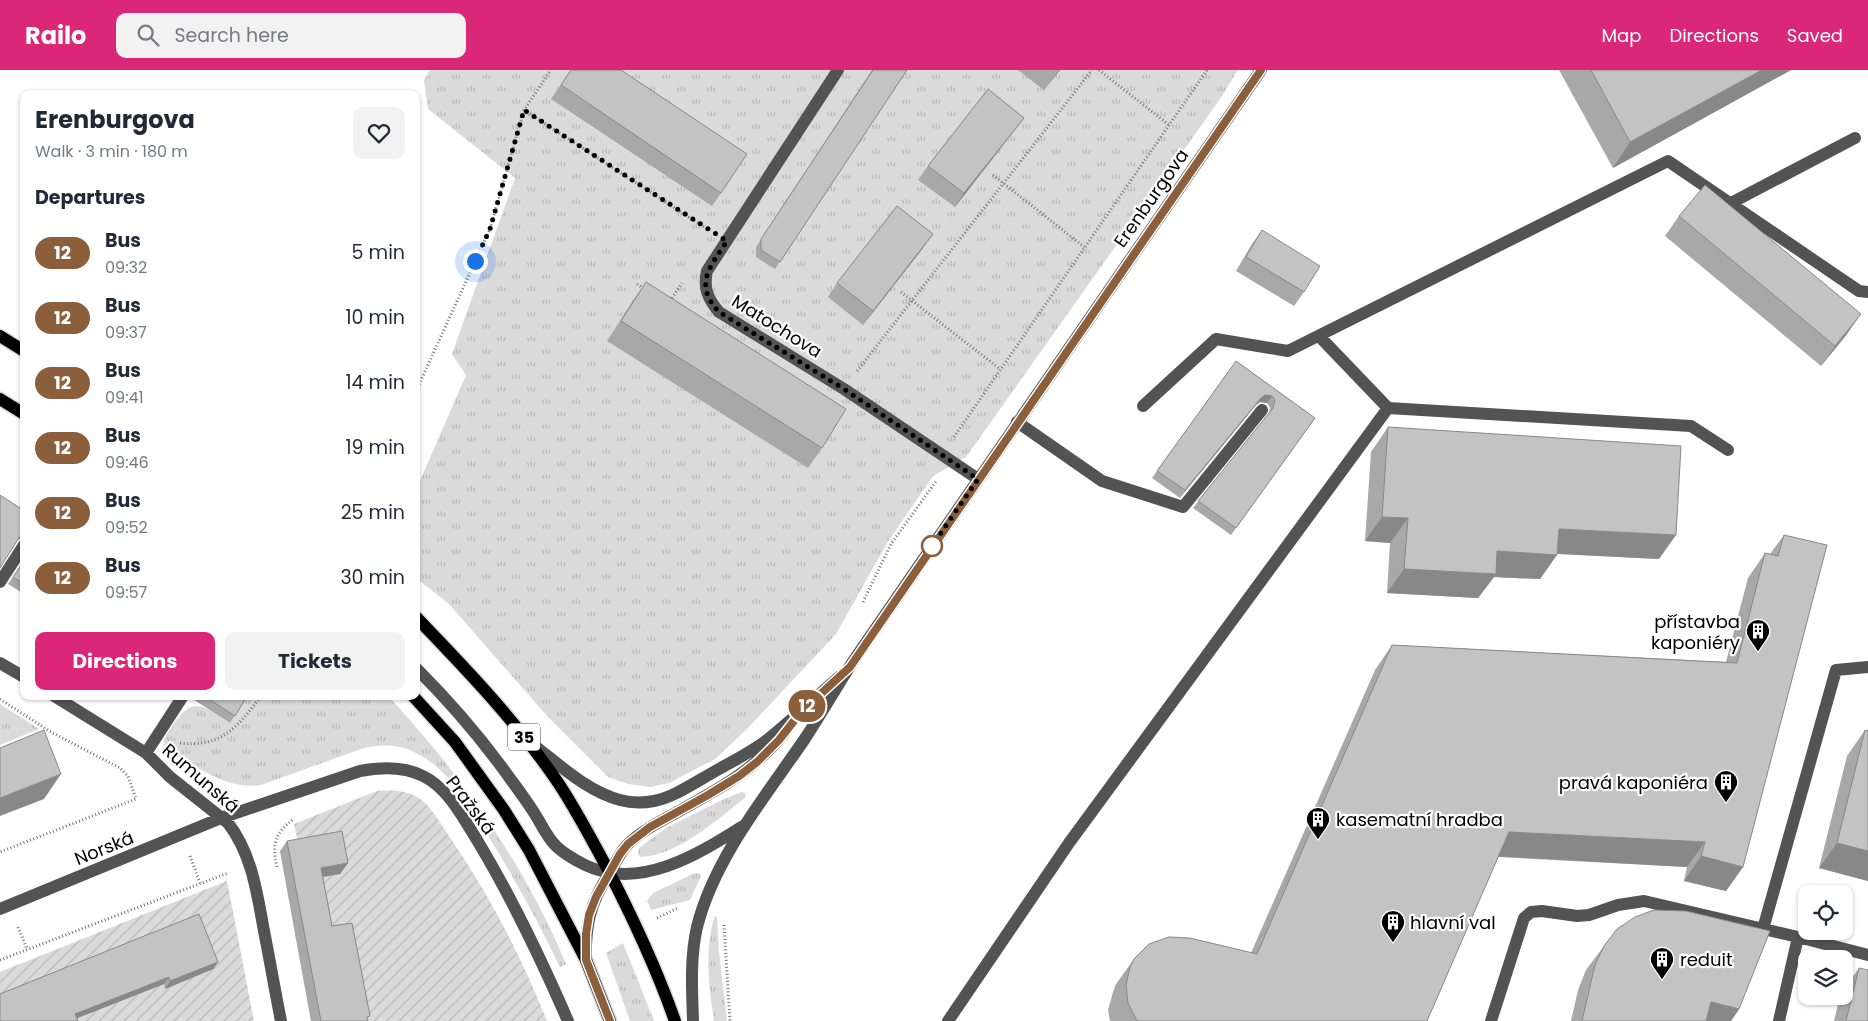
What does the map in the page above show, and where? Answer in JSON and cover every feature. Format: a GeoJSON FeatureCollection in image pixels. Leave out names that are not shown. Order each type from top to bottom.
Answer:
{"type":"FeatureCollection","features":[{"type":"Feature","properties":{"kind":"main road"},"geometry":{"type":"LineString","coordinates":[[0,336],[20,348]]}},
{"type":"Feature","properties":{"kind":"main road"},"geometry":{"type":"LineString","coordinates":[[0,399],[20,412]]}},
{"type":"Feature","properties":{"kind":"main road","name":"35"},"geometry":{"type":"LineString","coordinates":[[420,622],[461,664],[525,738],[564,792],[626,905],[654,965],[675,1021]]}},
{"type":"Feature","properties":{"kind":"main road","name":"Pražská"},"geometry":{"type":"LineString","coordinates":[[417,700],[455,742],[504,810],[529,850],[586,960],[610,1021]]}},
{"type":"Feature","properties":{"kind":"street","name":"Matochova"},"geometry":{"type":"LineString","coordinates":[[838,70],[707,271],[704,282],[707,294],[719,312],[844,389],[978,479]]}},
{"type":"Feature","properties":{"kind":"street","name":"Erenburgova"},"geometry":{"type":"LineString","coordinates":[[693,1021],[691,968],[697,928],[703,907],[729,853],[747,823],[810,732],[850,667],[1261,70]]}},
{"type":"Feature","properties":{"kind":"street"},"geometry":{"type":"LineString","coordinates":[[1731,203],[1855,138]]}},
{"type":"Feature","properties":{"kind":"street"},"geometry":{"type":"LineString","coordinates":[[1143,406],[1216,339],[1288,351],[1668,161],[1859,291],[1868,292]]}},
{"type":"Feature","properties":{"kind":"street"},"geometry":{"type":"LineString","coordinates":[[1319,336],[1388,408],[1691,426],[1728,450]]}},
{"type":"Feature","properties":{"kind":"street"},"geometry":{"type":"LineString","coordinates":[[948,1021],[1069,844],[1388,408]]}},
{"type":"Feature","properties":{"kind":"street"},"geometry":{"type":"LineString","coordinates":[[1017,422],[1102,481],[1183,507],[1262,410]]}},
{"type":"Feature","properties":{"kind":"street"},"geometry":{"type":"LineString","coordinates":[[0,582],[20,550]]}},
{"type":"Feature","properties":{"kind":"street"},"geometry":{"type":"LineString","coordinates":[[0,663],[20,676]]}},
{"type":"Feature","properties":{"kind":"street","name":"Erenburgova"},"geometry":{"type":"LineString","coordinates":[[525,738],[586,785],[597,791],[621,800],[642,802],[667,797],[738,758],[768,739],[850,667]]}},
{"type":"Feature","properties":{"kind":"street"},"geometry":{"type":"LineString","coordinates":[[1763,928],[1836,670],[1868,667]]}},
{"type":"Feature","properties":{"kind":"street","name":"Erenburgova"},"geometry":{"type":"LineString","coordinates":[[420,672],[450,702],[481,738],[533,810],[549,838],[558,848],[591,868],[609,873],[640,873],[666,866],[698,853],[747,823]]}},
{"type":"Feature","properties":{"kind":"street","name":"Rumunská"},"geometry":{"type":"LineString","coordinates":[[63,700],[146,752],[170,777],[228,823],[240,841],[253,876],[281,1021]]}},
{"type":"Feature","properties":{"kind":"street"},"geometry":{"type":"LineString","coordinates":[[146,752],[180,700]]}},
{"type":"Feature","properties":{"kind":"street","name":"Erenburgova"},"geometry":{"type":"LineString","coordinates":[[586,960],[586,934],[589,915],[603,882],[620,854],[650,827],[731,780],[757,762],[779,740],[801,712]]}},
{"type":"Feature","properties":{"kind":"street","name":"Pražská"},"geometry":{"type":"LineString","coordinates":[[221,818],[360,771],[400,768],[425,776],[444,792],[458,810],[495,869],[519,915],[568,1021]]}},
{"type":"Feature","properties":{"kind":"street","name":"Norská"},"geometry":{"type":"LineString","coordinates":[[0,909],[221,818]]}},
{"type":"Feature","properties":{"kind":"street"},"geometry":{"type":"LineString","coordinates":[[1491,1021],[1524,918],[1530,912],[1542,911],[1578,916],[1589,915],[1618,905],[1644,901],[1763,928],[1798,938],[1779,1021]]}},
{"type":"Feature","properties":{"kind":"street"},"geometry":{"type":"LineString","coordinates":[[1806,940],[1868,955]]}},
{"type":"Feature","properties":{"kind":"path"},"geometry":{"type":"LineString","coordinates":[[420,382],[490,229],[524,110],[551,70]]}},
{"type":"Feature","properties":{"kind":"path"},"geometry":{"type":"LineString","coordinates":[[844,389],[1092,70]]}},
{"type":"Feature","properties":{"kind":"path"},"geometry":{"type":"LineString","coordinates":[[1099,70],[1169,125]]}},
{"type":"Feature","properties":{"kind":"path"},"geometry":{"type":"LineString","coordinates":[[953,438],[1208,70]]}},
{"type":"Feature","properties":{"kind":"path"},"geometry":{"type":"LineString","coordinates":[[524,110],[727,241]]}},
{"type":"Feature","properties":{"kind":"path"},"geometry":{"type":"LineString","coordinates":[[993,175],[1084,247]]}},
{"type":"Feature","properties":{"kind":"path"},"geometry":{"type":"LineString","coordinates":[[901,292],[1000,369]]}},
{"type":"Feature","properties":{"kind":"path"},"geometry":{"type":"LineString","coordinates":[[863,603],[891,544],[939,476]]}},
{"type":"Feature","properties":{"kind":"path"},"geometry":{"type":"LineString","coordinates":[[0,698],[49,731],[120,768],[128,776],[136,799],[0,852]]}},
{"type":"Feature","properties":{"kind":"path"},"geometry":{"type":"LineString","coordinates":[[154,740],[197,745],[222,738],[247,715],[258,700]]}},
{"type":"Feature","properties":{"kind":"path"},"geometry":{"type":"LineString","coordinates":[[41,734],[49,731]]}},
{"type":"Feature","properties":{"kind":"path"},"geometry":{"type":"LineString","coordinates":[[274,855],[273,848],[281,831],[296,818]]}},
{"type":"Feature","properties":{"kind":"path"},"geometry":{"type":"LineString","coordinates":[[190,855],[200,883]]}},
{"type":"Feature","properties":{"kind":"path"},"geometry":{"type":"LineString","coordinates":[[0,960],[229,872],[231,882]]}},
{"type":"Feature","properties":{"kind":"path"},"geometry":{"type":"LineString","coordinates":[[724,923],[730,1021]]}},
{"type":"Feature","properties":{"kind":"green space"},"geometry":{"type":"Polygon","coordinates":[[[430,70],[1238,70],[1220,99],[966,457],[933,476],[889,540],[836,634],[747,729],[715,759],[669,783],[650,787],[628,784],[608,777],[548,717],[449,604],[420,581],[420,481],[466,375],[452,354],[515,178],[428,109],[424,80],[430,70]]]}},
{"type":"Feature","properties":{"kind":"green space"},"geometry":{"type":"Polygon","coordinates":[[[244,700],[392,700],[441,757],[489,822],[531,891],[566,964],[560,967],[514,880],[463,797],[446,776],[427,759],[404,748],[377,746],[364,748],[261,785],[248,786],[235,784],[211,775],[164,748],[167,733],[186,710],[193,707],[205,708],[230,723],[244,700]]]}},
{"type":"Feature","properties":{"kind":"green space"},"geometry":{"type":"Polygon","coordinates":[[[0,704],[39,729],[0,745],[0,704]]]}},
{"type":"Feature","properties":{"kind":"green space"},"geometry":{"type":"Polygon","coordinates":[[[377,791],[396,791],[413,795],[424,802],[436,816],[493,907],[527,974],[547,1021],[311,1021],[280,851],[299,847],[294,824],[377,791]]]}},
{"type":"Feature","properties":{"kind":"green space"},"geometry":{"type":"Polygon","coordinates":[[[742,792],[746,794],[745,798],[709,826],[683,843],[655,855],[641,857],[638,854],[639,848],[670,826],[742,792]]]}},
{"type":"Feature","properties":{"kind":"green space"},"geometry":{"type":"Polygon","coordinates":[[[699,873],[701,876],[690,900],[651,910],[647,901],[653,893],[699,873]]]}},
{"type":"Feature","properties":{"kind":"green space"},"geometry":{"type":"Polygon","coordinates":[[[227,881],[254,1021],[0,1021],[0,972],[227,881]]]}},
{"type":"Feature","properties":{"kind":"green space"},"geometry":{"type":"Polygon","coordinates":[[[715,916],[717,917],[727,1021],[714,1021],[711,995],[709,955],[715,916]]]}},
{"type":"Feature","properties":{"kind":"green space"},"geometry":{"type":"Polygon","coordinates":[[[623,943],[654,1021],[630,1021],[606,953],[623,943]]]}},
{"type":"Feature","properties":{"kind":"building"},"geometry":{"type":"Polygon","coordinates":[[[571,70],[621,70],[747,154],[721,193],[561,85],[571,70]]]}},
{"type":"Feature","properties":{"kind":"building"},"geometry":{"type":"Polygon","coordinates":[[[873,70],[907,70],[780,262],[761,250],[761,239],[873,70]]]}},
{"type":"Feature","properties":{"kind":"building"},"geometry":{"type":"Polygon","coordinates":[[[1591,70],[1762,70],[1630,142],[1591,70]]]}},
{"type":"Feature","properties":{"kind":"building"},"geometry":{"type":"Polygon","coordinates":[[[988,89],[1024,118],[964,193],[928,166],[988,89]]]}},
{"type":"Feature","properties":{"kind":"building"},"geometry":{"type":"Polygon","coordinates":[[[1705,185],[1861,314],[1835,346],[1679,216],[1705,185]]]}},
{"type":"Feature","properties":{"kind":"building"},"geometry":{"type":"Polygon","coordinates":[[[897,206],[933,234],[873,311],[837,283],[897,206]]]}},
{"type":"Feature","properties":{"kind":"building"},"geometry":{"type":"Polygon","coordinates":[[[1262,230],[1320,266],[1304,292],[1246,257],[1262,230]]]}},
{"type":"Feature","properties":{"kind":"building"},"geometry":{"type":"Polygon","coordinates":[[[646,282],[846,409],[822,448],[621,321],[646,282]]]}},
{"type":"Feature","properties":{"kind":"building"},"geometry":{"type":"Polygon","coordinates":[[[1236,361],[1315,418],[1236,528],[1198,501],[1273,408],[1275,400],[1272,396],[1265,395],[1261,398],[1185,490],[1157,471],[1236,361]]]}},
{"type":"Feature","properties":{"kind":"building"},"geometry":{"type":"Polygon","coordinates":[[[1388,427],[1681,446],[1676,535],[1559,529],[1557,555],[1497,551],[1496,574],[1404,569],[1408,518],[1382,517],[1388,427]]]}},
{"type":"Feature","properties":{"kind":"building"},"geometry":{"type":"Polygon","coordinates":[[[0,495],[20,508],[20,536],[0,568],[0,495]]]}},
{"type":"Feature","properties":{"kind":"building"},"geometry":{"type":"Polygon","coordinates":[[[1784,535],[1827,545],[1743,867],[1701,856],[1705,842],[1509,832],[1427,1021],[1137,1021],[1128,1003],[1126,985],[1134,959],[1149,944],[1169,937],[1190,938],[1257,954],[1392,645],[1737,663],[1765,553],[1778,556],[1784,535]]]}},
{"type":"Feature","properties":{"kind":"building"},"geometry":{"type":"Polygon","coordinates":[[[20,567],[20,581],[13,577],[20,567]]]}},
{"type":"Feature","properties":{"kind":"building"},"geometry":{"type":"Polygon","coordinates":[[[210,700],[245,700],[235,716],[210,700]]]}},
{"type":"Feature","properties":{"kind":"building"},"geometry":{"type":"Polygon","coordinates":[[[44,730],[61,774],[0,798],[0,748],[44,730]]]}},
{"type":"Feature","properties":{"kind":"building"},"geometry":{"type":"Polygon","coordinates":[[[1865,730],[1868,731],[1868,851],[1837,843],[1865,730]]]}},
{"type":"Feature","properties":{"kind":"building"},"geometry":{"type":"Polygon","coordinates":[[[342,831],[348,863],[321,868],[332,926],[352,923],[370,1016],[367,1017],[368,1021],[321,1021],[287,841],[342,831]]]}},
{"type":"Feature","properties":{"kind":"building","name":"reduit"},"geometry":{"type":"Polygon","coordinates":[[[1654,910],[1686,911],[1770,931],[1739,1009],[1711,1002],[1706,1021],[1582,1021],[1595,965],[1604,946],[1617,929],[1635,917],[1654,910]]]}},
{"type":"Feature","properties":{"kind":"building"},"geometry":{"type":"Polygon","coordinates":[[[199,914],[218,962],[170,981],[169,977],[75,1014],[78,1021],[0,1021],[0,994],[199,914]]]}},
{"type":"Feature","properties":{"kind":"building"},"geometry":{"type":"Polygon","coordinates":[[[1859,968],[1868,970],[1868,1021],[1846,1021],[1850,1005],[1853,1005],[1853,992],[1859,968]]]}},
{"type":"Feature","properties":{"kind":"bus line","name":"12"},"geometry":{"type":"LineString","coordinates":[[610,1021],[586,960],[586,934],[589,915],[596,897],[620,854],[628,844],[650,827],[708,795],[739,776],[757,762],[779,740],[801,712],[850,667],[1261,70]]}},
{"type":"Feature","properties":{"kind":"place","name":"přístavba kaponiéry"},"geometry":{"type":"Point","coordinates":[1758,652]}},
{"type":"Feature","properties":{"kind":"place","name":"pravá kaponiéra"},"geometry":{"type":"Point","coordinates":[1726,803]}},
{"type":"Feature","properties":{"kind":"place","name":"kasematní hradba"},"geometry":{"type":"Point","coordinates":[1318,840]}},
{"type":"Feature","properties":{"kind":"place","name":"hlavní val"},"geometry":{"type":"Point","coordinates":[1393,943]}},
{"type":"Feature","properties":{"kind":"place","name":"reduit"},"geometry":{"type":"Point","coordinates":[1662,980]}},
{"type":"Feature","properties":{"kind":"route"},"geometry":{"type":"LineString","coordinates":[[475,261],[490,229],[524,110],[727,241],[707,271],[704,282],[707,294],[719,312],[844,389],[978,479],[932,546]]}}]}
